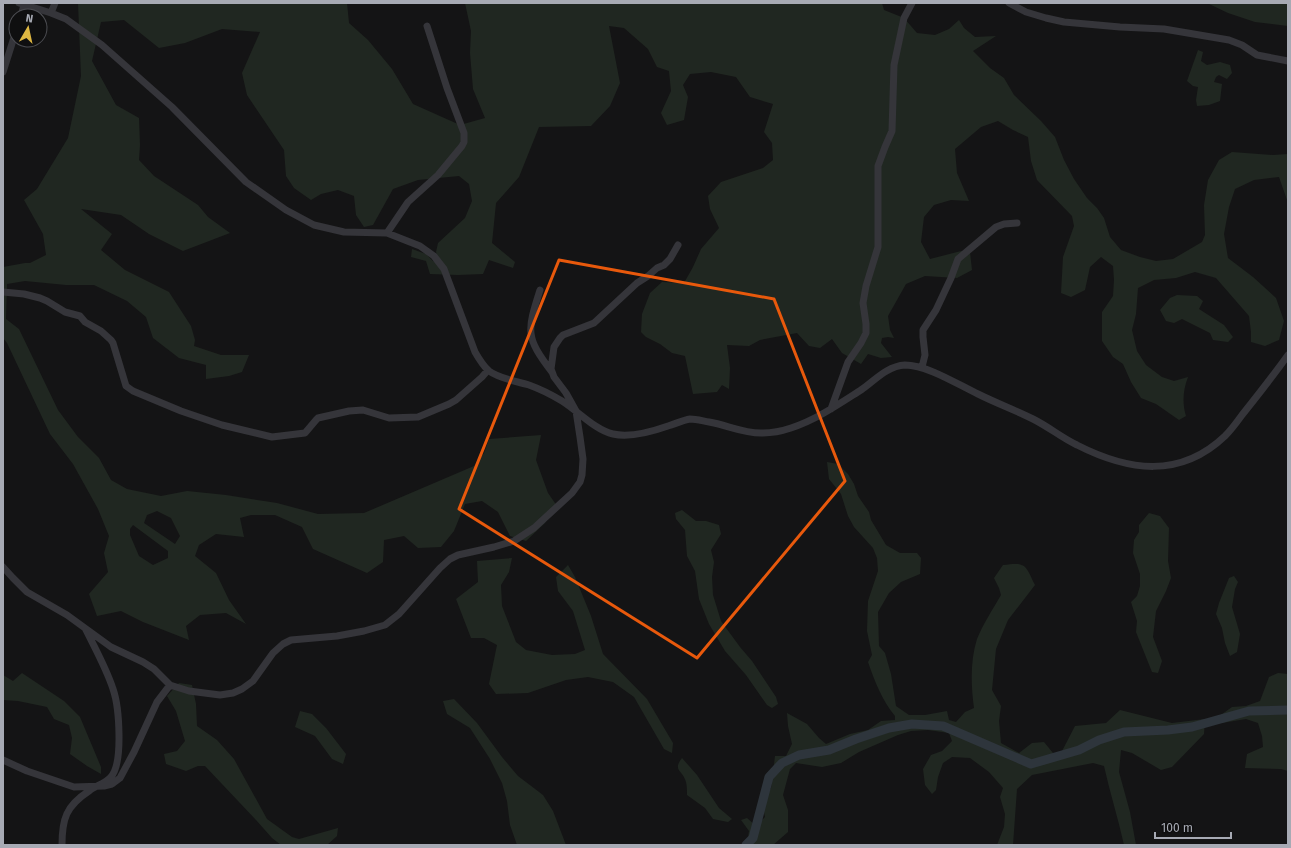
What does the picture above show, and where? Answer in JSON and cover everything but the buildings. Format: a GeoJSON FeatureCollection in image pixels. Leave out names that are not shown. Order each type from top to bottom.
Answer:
{"type":"FeatureCollection","features":[{"type":"Feature","properties":{"kind":"street"},"geometry":{"type":"LineString","coordinates":[[51,13],[55,3]]}},
{"type":"Feature","properties":{"kind":"street"},"geometry":{"type":"LineString","coordinates":[[831,409],[848,362],[861,344],[866,333],[863,303],[866,286],[878,247],[878,166],[884,147],[892,131],[894,65],[904,18],[912,3]]}},
{"type":"Feature","properties":{"kind":"street"},"geometry":{"type":"LineString","coordinates":[[1009,3],[1026,12],[1064,22],[1132,28],[1164,29],[1228,40],[1242,45],[1257,55],[1288,61]]}},
{"type":"Feature","properties":{"kind":"street"},"geometry":{"type":"LineString","coordinates":[[22,4],[51,13],[74,24],[109,51],[172,107],[246,182],[281,206],[318,226],[353,234],[387,233],[420,246],[434,256],[444,270],[475,352],[488,370],[504,378],[544,391],[561,400],[607,432],[620,436],[661,429],[690,419],[717,423],[758,433],[776,432],[812,420],[862,389],[891,368],[901,365],[922,367],[1033,419],[1079,446],[1124,463],[1152,467],[1167,466],[1182,463],[1193,458],[1225,436],[1263,390],[1288,356]]}},
{"type":"Feature","properties":{"kind":"street"},"geometry":{"type":"LineString","coordinates":[[387,233],[408,202],[443,170],[464,142],[464,134],[426,26]]}},
{"type":"Feature","properties":{"kind":"street"},"geometry":{"type":"LineString","coordinates":[[3,72],[11,48]]}},
{"type":"Feature","properties":{"kind":"street"},"geometry":{"type":"LineString","coordinates":[[922,367],[925,355],[922,337],[923,330],[936,310],[958,259],[996,227],[1004,224],[1017,223]]}},
{"type":"Feature","properties":{"kind":"street"},"geometry":{"type":"LineString","coordinates":[[552,373],[551,365],[554,347],[560,338],[563,335],[594,323],[637,283],[657,268],[664,265],[670,259],[678,245]]}},
{"type":"Feature","properties":{"kind":"street"},"geometry":{"type":"LineString","coordinates":[[3,567],[27,592],[67,615],[111,647],[154,669],[170,685],[188,691],[220,695],[233,693],[242,689],[253,681],[273,653],[283,644],[291,640],[336,636],[385,625],[399,614],[440,568],[450,559],[466,552],[505,544],[525,535],[572,493],[580,482],[582,476],[583,459],[576,411],[566,393],[539,356],[532,342],[530,333],[530,324],[540,290]]}},
{"type":"Feature","properties":{"kind":"street"},"geometry":{"type":"LineString","coordinates":[[3,292],[24,294],[47,300],[65,312],[80,316],[88,324],[101,331],[113,343],[126,386],[133,391],[181,411],[222,425],[272,436],[302,434],[307,431],[318,418],[352,410],[363,410],[389,418],[418,417],[456,400],[472,387],[488,370]]}},
{"type":"Feature","properties":{"kind":"street"},"geometry":{"type":"LineString","coordinates":[[62,845],[62,828],[66,815],[79,798],[110,778],[115,768],[118,755],[119,727],[114,690],[86,628]]}},
{"type":"Feature","properties":{"kind":"street"},"geometry":{"type":"LineString","coordinates":[[3,760],[27,771],[63,784],[80,787],[112,784],[120,778],[134,752],[157,702],[170,685]]}},
{"type":"Feature","properties":{"kind":"highlighted area"},"geometry":{"type":"Polygon","coordinates":[[[559,260],[774,299],[845,481],[697,658],[459,509],[559,260]]]}},
{"type":"Feature","properties":{"kind":"shaded area"},"geometry":{"type":"Polygon","coordinates":[[[78,3],[347,3],[349,23],[368,40],[392,69],[413,104],[460,125],[485,118],[473,89],[470,53],[471,31],[465,3],[882,3],[884,10],[904,18],[917,33],[935,35],[949,29],[959,20],[964,28],[975,37],[996,36],[973,51],[990,68],[1004,78],[1014,95],[1055,137],[1064,160],[1074,179],[1087,198],[1104,218],[1110,237],[1121,250],[1156,261],[1173,259],[1202,242],[1205,235],[1204,205],[1208,180],[1219,160],[1232,152],[1273,155],[1288,154],[1288,200],[1279,177],[1254,180],[1235,189],[1229,207],[1224,234],[1228,258],[1253,277],[1276,298],[1284,321],[1279,340],[1265,346],[1251,342],[1249,316],[1216,278],[1195,272],[1176,278],[1154,280],[1138,288],[1136,314],[1132,330],[1137,351],[1146,365],[1162,377],[1174,381],[1188,377],[1184,396],[1186,416],[1179,420],[1156,404],[1141,398],[1131,382],[1123,364],[1113,357],[1102,341],[1102,312],[1113,296],[1113,266],[1101,257],[1090,267],[1085,290],[1071,297],[1061,293],[1063,257],[1074,226],[1072,216],[1037,180],[1031,161],[1028,137],[998,121],[981,127],[955,149],[957,173],[969,201],[951,200],[934,205],[924,217],[921,242],[930,259],[961,251],[970,252],[972,270],[957,278],[925,276],[906,284],[888,316],[890,330],[894,338],[882,338],[881,343],[892,357],[881,358],[868,354],[861,364],[842,353],[832,339],[820,348],[809,346],[797,333],[760,340],[749,346],[727,345],[730,368],[729,389],[722,385],[717,392],[693,394],[685,356],[672,353],[660,344],[646,337],[641,332],[642,314],[650,293],[662,282],[684,283],[701,249],[719,228],[710,209],[708,196],[721,182],[763,168],[773,160],[772,143],[764,132],[773,104],[750,97],[736,77],[711,72],[690,74],[683,85],[688,97],[684,120],[667,125],[661,113],[671,91],[669,71],[657,67],[648,49],[624,28],[609,26],[620,83],[610,106],[591,126],[539,127],[519,177],[496,203],[492,243],[515,262],[513,268],[489,260],[483,274],[430,274],[426,261],[411,257],[412,249],[426,254],[433,261],[440,262],[436,252],[438,243],[465,218],[472,201],[469,184],[459,176],[418,180],[393,189],[373,225],[364,227],[356,215],[354,196],[338,190],[321,194],[311,200],[294,188],[286,176],[284,150],[247,95],[242,73],[260,32],[222,29],[185,43],[159,48],[124,20],[101,22],[92,61],[116,105],[139,118],[139,160],[154,176],[198,205],[208,217],[230,233],[183,251],[149,234],[121,215],[81,209],[112,234],[101,250],[125,270],[169,292],[191,326],[195,340],[194,346],[221,355],[249,355],[242,372],[229,376],[206,379],[206,365],[179,358],[153,338],[146,317],[127,301],[94,285],[66,285],[25,281],[7,284],[6,319],[19,329],[58,410],[78,437],[99,458],[111,480],[127,489],[161,496],[187,491],[277,503],[318,514],[364,513],[474,466],[484,453],[489,439],[541,435],[536,460],[548,493],[557,506],[545,523],[526,541],[510,536],[498,512],[482,501],[465,504],[454,531],[441,547],[418,548],[404,536],[384,540],[383,562],[367,573],[313,549],[302,527],[275,515],[251,515],[240,518],[244,537],[216,534],[199,545],[195,556],[216,573],[229,600],[246,624],[226,613],[200,615],[186,626],[189,640],[143,622],[121,611],[97,616],[89,594],[108,572],[104,553],[109,536],[98,509],[73,464],[50,434],[7,343],[3,338],[3,267],[30,263],[46,255],[43,234],[24,200],[37,189],[68,138],[81,76],[78,3]],[[157,511],[147,515],[144,523],[175,544],[180,536],[171,518],[157,511]],[[133,525],[130,529],[130,535],[139,556],[153,565],[168,558],[168,551],[133,525]]]}},
{"type":"Feature","properties":{"kind":"shaded area"},"geometry":{"type":"Polygon","coordinates":[[[1207,3],[1288,3],[1288,26],[1255,22],[1228,13],[1207,3]]]}},
{"type":"Feature","properties":{"kind":"shaded area"},"geometry":{"type":"Polygon","coordinates":[[[1198,50],[1203,52],[1201,61],[1207,65],[1220,62],[1230,65],[1232,73],[1227,79],[1219,75],[1216,77],[1214,82],[1222,84],[1220,101],[1209,105],[1197,106],[1196,100],[1198,87],[1193,86],[1187,81],[1198,50]]]}},
{"type":"Feature","properties":{"kind":"shaded area"},"geometry":{"type":"Polygon","coordinates":[[[1177,295],[1197,296],[1203,301],[1199,309],[1224,325],[1233,337],[1228,342],[1213,340],[1210,333],[1182,319],[1174,323],[1166,321],[1160,310],[1170,298],[1177,295]]]}},
{"type":"Feature","properties":{"kind":"shaded area"},"geometry":{"type":"Polygon","coordinates":[[[827,462],[838,464],[848,474],[854,484],[858,496],[869,512],[871,520],[886,545],[900,553],[917,553],[921,558],[920,574],[901,582],[889,593],[878,612],[879,646],[885,653],[891,674],[896,706],[909,715],[925,715],[947,711],[949,720],[956,722],[965,712],[974,708],[972,674],[975,647],[982,628],[1001,595],[994,578],[1003,565],[1021,564],[1027,569],[1035,585],[1008,620],[996,649],[992,690],[1001,706],[999,721],[1001,743],[1019,753],[1032,743],[1044,742],[1053,753],[1061,753],[1075,726],[1106,723],[1120,710],[1172,723],[1205,719],[1204,734],[1172,767],[1161,770],[1132,753],[1121,750],[1119,772],[1130,812],[1136,845],[1124,845],[1104,766],[1093,763],[1032,775],[1017,789],[1013,845],[997,845],[1004,827],[1005,814],[1000,797],[1003,788],[989,772],[970,758],[952,757],[943,763],[938,777],[936,790],[932,794],[925,785],[923,769],[931,755],[942,751],[952,741],[949,733],[928,730],[911,731],[898,735],[859,752],[841,763],[822,767],[796,763],[790,769],[783,795],[788,810],[788,832],[773,845],[744,845],[749,831],[741,820],[747,818],[756,826],[765,817],[762,803],[771,788],[775,756],[786,756],[792,744],[787,713],[807,724],[826,744],[850,734],[868,730],[881,721],[895,720],[895,716],[886,704],[879,690],[868,662],[872,655],[867,631],[868,601],[878,571],[877,558],[873,548],[854,527],[848,516],[841,494],[829,479],[827,462]]]}},
{"type":"Feature","properties":{"kind":"shaded area"},"geometry":{"type":"Polygon","coordinates":[[[682,510],[696,521],[706,521],[719,525],[721,534],[711,550],[714,562],[712,577],[713,595],[721,621],[752,661],[776,697],[778,704],[772,708],[767,705],[746,675],[725,651],[709,624],[699,599],[695,571],[687,556],[685,530],[676,519],[675,513],[682,510]]]}},
{"type":"Feature","properties":{"kind":"shaded area"},"geometry":{"type":"Polygon","coordinates":[[[1149,513],[1160,516],[1169,528],[1168,561],[1171,578],[1156,611],[1153,637],[1162,661],[1158,673],[1152,672],[1136,632],[1137,621],[1131,602],[1137,596],[1140,586],[1140,574],[1133,553],[1134,540],[1139,532],[1139,525],[1149,513]]]}},
{"type":"Feature","properties":{"kind":"shaded area"},"geometry":{"type":"Polygon","coordinates":[[[512,558],[509,572],[501,585],[502,606],[516,642],[526,650],[552,655],[575,654],[585,650],[573,611],[558,591],[556,577],[568,565],[575,577],[591,616],[603,654],[647,699],[673,743],[672,753],[664,749],[634,697],[613,682],[588,677],[566,680],[528,693],[496,694],[489,684],[497,645],[484,638],[471,638],[456,599],[478,582],[477,561],[512,558]]]}},
{"type":"Feature","properties":{"kind":"shaded area"},"geometry":{"type":"Polygon","coordinates":[[[1234,576],[1238,582],[1235,589],[1232,607],[1240,634],[1237,652],[1230,656],[1225,643],[1222,628],[1216,614],[1229,578],[1234,576]]]}},
{"type":"Feature","properties":{"kind":"shaded area"},"geometry":{"type":"Polygon","coordinates":[[[22,673],[64,701],[80,717],[101,767],[101,774],[70,754],[72,738],[69,725],[54,719],[47,707],[18,701],[3,700],[3,675],[13,681],[22,673]]]}},
{"type":"Feature","properties":{"kind":"shaded area"},"geometry":{"type":"Polygon","coordinates":[[[1278,673],[1288,674],[1288,771],[1281,769],[1245,768],[1247,754],[1263,747],[1262,736],[1258,723],[1246,719],[1222,723],[1218,717],[1232,707],[1246,706],[1260,701],[1269,677],[1278,673]]]}},
{"type":"Feature","properties":{"kind":"shaded area"},"geometry":{"type":"Polygon","coordinates":[[[179,683],[192,685],[196,704],[197,726],[217,740],[234,759],[267,819],[292,837],[299,839],[338,828],[337,836],[327,845],[281,845],[272,838],[205,766],[198,766],[186,771],[166,764],[164,754],[177,751],[185,741],[176,711],[167,696],[179,683]]]}},
{"type":"Feature","properties":{"kind":"shaded area"},"geometry":{"type":"Polygon","coordinates":[[[454,699],[477,723],[518,776],[543,795],[553,811],[566,845],[517,845],[510,825],[507,801],[502,783],[490,759],[470,728],[447,714],[443,701],[454,699]]]}},
{"type":"Feature","properties":{"kind":"shaded area"},"geometry":{"type":"Polygon","coordinates":[[[300,711],[312,714],[326,728],[346,754],[343,764],[332,759],[315,736],[295,727],[300,711]]]}},
{"type":"Feature","properties":{"kind":"shaded area"},"geometry":{"type":"Polygon","coordinates":[[[682,758],[697,775],[719,808],[732,819],[728,822],[713,819],[705,808],[687,795],[685,778],[678,768],[679,762],[682,758]]]}},
{"type":"Feature","properties":{"kind":"waterway"},"geometry":{"type":"LineString","coordinates":[[746,845],[753,838],[769,777],[782,763],[799,755],[829,750],[889,728],[912,724],[943,726],[1031,764],[1079,750],[1099,740],[1124,732],[1168,730],[1192,727],[1249,711],[1288,710]]}}]}
